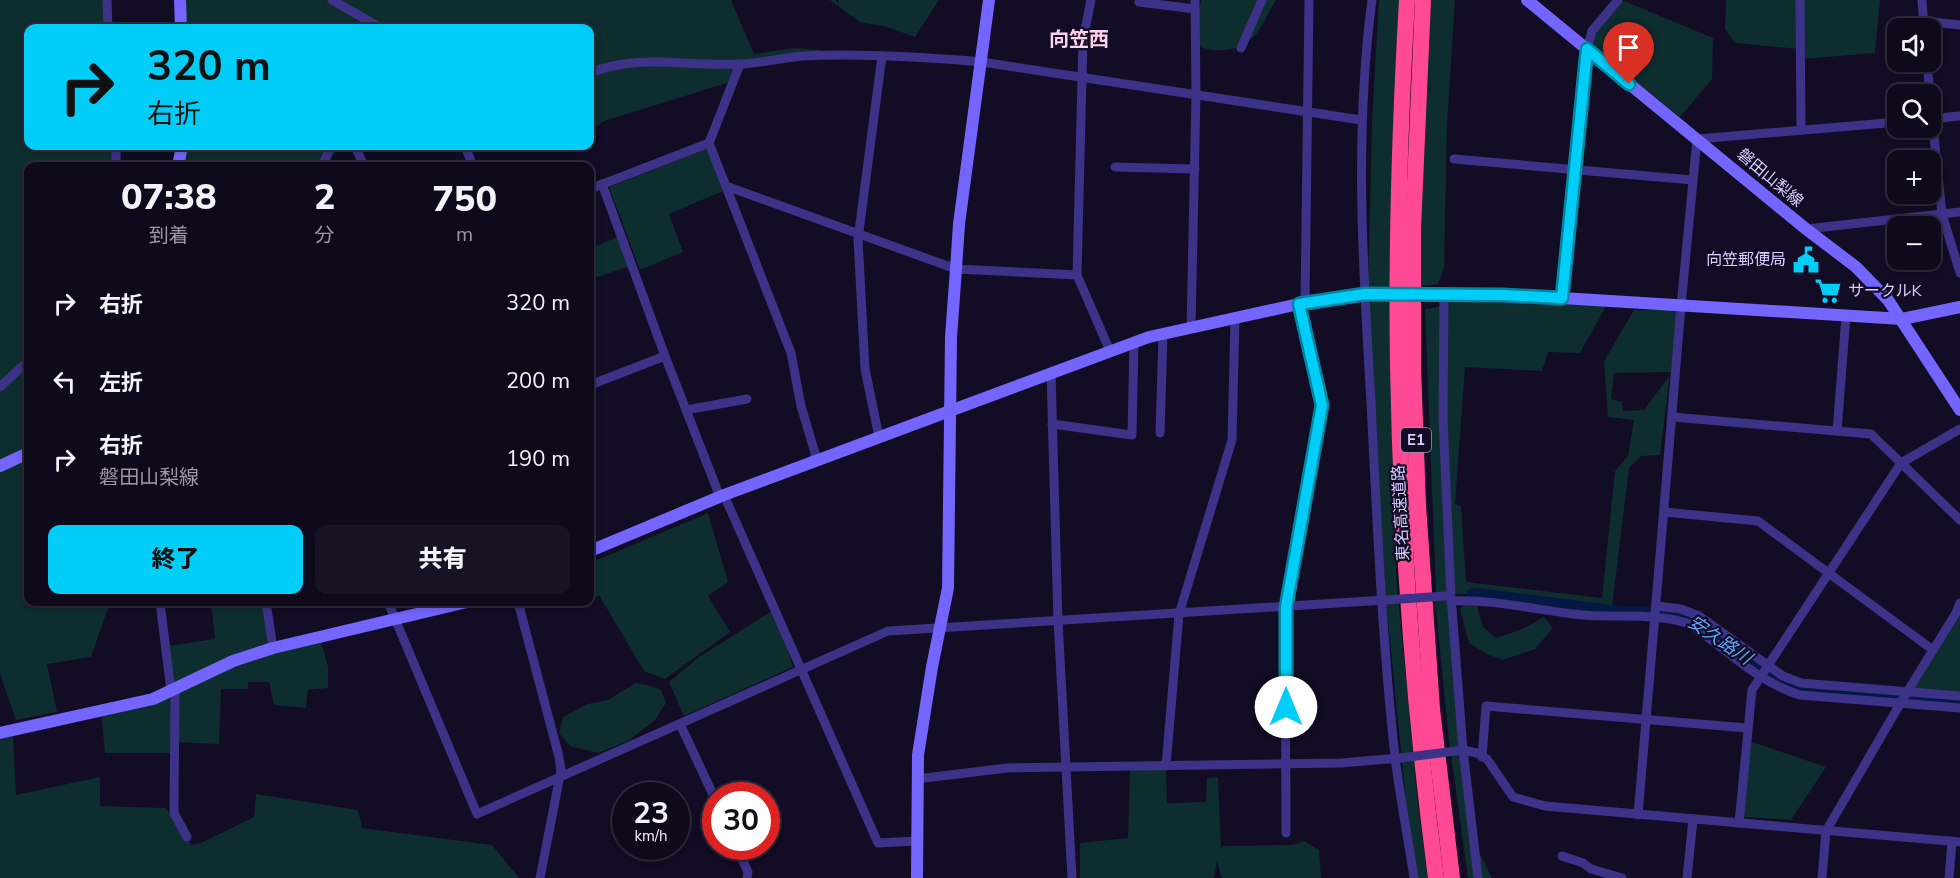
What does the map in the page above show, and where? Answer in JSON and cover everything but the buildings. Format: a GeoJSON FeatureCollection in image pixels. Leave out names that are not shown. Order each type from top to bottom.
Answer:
{"type":"FeatureCollection","features":[{"type":"Feature","properties":{"kind":"highway","name":"東名高速道路"},"geometry":{"type":"LineString","coordinates":[[1407,0],[1398,230],[1398,367],[1403,505],[1416,710],[1436,878]]}},
{"type":"Feature","properties":{"kind":"highway","name":"東名高速道路"},"geometry":{"type":"LineString","coordinates":[[1423,0],[1413,230],[1413,367],[1418,505],[1431,698],[1452,878]]}},
{"type":"Feature","properties":{"kind":"street"},"geometry":{"type":"LineString","coordinates":[[107,0],[108,24]]}},
{"type":"Feature","properties":{"kind":"street"},"geometry":{"type":"LineString","coordinates":[[180,0],[181,24]]}},
{"type":"Feature","properties":{"kind":"street"},"geometry":{"type":"LineString","coordinates":[[332,0],[374,24]]}},
{"type":"Feature","properties":{"kind":"street"},"geometry":{"type":"LineString","coordinates":[[916,878],[918,755],[930,678],[948,588],[951,337],[959,224],[989,0]]}},
{"type":"Feature","properties":{"kind":"street"},"geometry":{"type":"LineString","coordinates":[[1091,0],[1083,40],[1077,275],[1110,351]]}},
{"type":"Feature","properties":{"kind":"street"},"geometry":{"type":"LineString","coordinates":[[1286,833],[1286,607],[1322,405],[1302,304],[1309,0]]}},
{"type":"Feature","properties":{"kind":"street"},"geometry":{"type":"LineString","coordinates":[[1372,0],[1364,63],[1361,120],[1369,294],[1384,600],[1398,758],[1414,878]]}},
{"type":"Feature","properties":{"kind":"street","name":"磐田山梨線"},"geometry":{"type":"LineString","coordinates":[[1527,0],[1806,229],[1856,267],[1888,300],[1902,319],[1960,410]]}},
{"type":"Feature","properties":{"kind":"street"},"geometry":{"type":"LineString","coordinates":[[1562,298],[1587,49],[1592,31],[1618,0]]}},
{"type":"Feature","properties":{"kind":"street"},"geometry":{"type":"LineString","coordinates":[[1800,0],[1801,130]]}},
{"type":"Feature","properties":{"kind":"street"},"geometry":{"type":"LineString","coordinates":[[1922,0],[1923,18]]}},
{"type":"Feature","properties":{"kind":"street"},"geometry":{"type":"LineString","coordinates":[[1139,2],[1195,5],[1196,95],[1191,328]]}},
{"type":"Feature","properties":{"kind":"street"},"geometry":{"type":"LineString","coordinates":[[1241,48],[1258,2]]}},
{"type":"Feature","properties":{"kind":"street"},"geometry":{"type":"LineString","coordinates":[[1941,25],[1960,25]]}},
{"type":"Feature","properties":{"kind":"street"},"geometry":{"type":"LineString","coordinates":[[594,72],[615,65],[638,62],[740,64],[802,56],[882,56],[982,62],[1361,120]]}},
{"type":"Feature","properties":{"kind":"street"},"geometry":{"type":"LineString","coordinates":[[879,437],[865,369],[858,233],[882,56]]}},
{"type":"Feature","properties":{"kind":"street"},"geometry":{"type":"LineString","coordinates":[[740,64],[709,143],[791,353],[815,461]]}},
{"type":"Feature","properties":{"kind":"street"},"geometry":{"type":"LineString","coordinates":[[1941,118],[1960,116]]}},
{"type":"Feature","properties":{"kind":"street"},"geometry":{"type":"LineString","coordinates":[[1638,815],[1697,139],[1887,123]]}},
{"type":"Feature","properties":{"kind":"street"},"geometry":{"type":"LineString","coordinates":[[1933,138],[1942,214],[1960,273]]}},
{"type":"Feature","properties":{"kind":"street"},"geometry":{"type":"LineString","coordinates":[[594,187],[709,143]]}},
{"type":"Feature","properties":{"kind":"street"},"geometry":{"type":"LineString","coordinates":[[1454,159],[1693,180]]}},
{"type":"Feature","properties":{"kind":"street"},"geometry":{"type":"LineString","coordinates":[[1115,167],[1195,170]]}},
{"type":"Feature","properties":{"kind":"street"},"geometry":{"type":"LineString","coordinates":[[602,184],[665,356],[722,496],[878,843],[916,841]]}},
{"type":"Feature","properties":{"kind":"street"},"geometry":{"type":"LineString","coordinates":[[726,186],[956,269],[1077,275]]}},
{"type":"Feature","properties":{"kind":"street"},"geometry":{"type":"LineString","coordinates":[[1806,229],[1960,212]]}},
{"type":"Feature","properties":{"kind":"street"},"geometry":{"type":"LineString","coordinates":[[594,549],[722,496],[1134,342],[1302,304],[1369,294],[1441,294],[1562,298],[1902,319],[1960,308]]}},
{"type":"Feature","properties":{"kind":"street"},"geometry":{"type":"LineString","coordinates":[[1441,294],[1449,598],[1462,750],[1478,878]]}},
{"type":"Feature","properties":{"kind":"street"},"geometry":{"type":"LineString","coordinates":[[1836,431],[1846,316]]}},
{"type":"Feature","properties":{"kind":"street"},"geometry":{"type":"LineString","coordinates":[[1166,766],[1179,614],[1232,440],[1235,319]]}},
{"type":"Feature","properties":{"kind":"street"},"geometry":{"type":"LineString","coordinates":[[1160,433],[1163,334]]}},
{"type":"Feature","properties":{"kind":"street"},"geometry":{"type":"LineString","coordinates":[[1052,424],[1132,435],[1134,342]]}},
{"type":"Feature","properties":{"kind":"street"},"geometry":{"type":"LineString","coordinates":[[594,383],[665,356]]}},
{"type":"Feature","properties":{"kind":"street"},"geometry":{"type":"LineString","coordinates":[[0,387],[24,365]]}},
{"type":"Feature","properties":{"kind":"street"},"geometry":{"type":"LineString","coordinates":[[1051,373],[1058,621],[1072,878]]}},
{"type":"Feature","properties":{"kind":"street"},"geometry":{"type":"LineString","coordinates":[[686,410],[747,399]]}},
{"type":"Feature","properties":{"kind":"street"},"geometry":{"type":"LineString","coordinates":[[1672,417],[1871,434],[1960,520]]}},
{"type":"Feature","properties":{"kind":"street"},"geometry":{"type":"LineString","coordinates":[[1739,823],[1752,690],[1760,675],[1901,463],[1960,429]]}},
{"type":"Feature","properties":{"kind":"street"},"geometry":{"type":"LineString","coordinates":[[0,465],[24,455]]}},
{"type":"Feature","properties":{"kind":"street"},"geometry":{"type":"LineString","coordinates":[[1664,512],[1758,521],[1933,650]]}},
{"type":"Feature","properties":{"kind":"street"},"geometry":{"type":"LineString","coordinates":[[390,606],[477,814],[888,631],[1384,600],[1449,598],[1492,601],[1565,613],[1682,621],[1692,625],[1760,675],[1800,695],[1960,708]]}},
{"type":"Feature","properties":{"kind":"street"},"geometry":{"type":"LineString","coordinates":[[1822,878],[1826,831],[1960,603]]}},
{"type":"Feature","properties":{"kind":"street"},"geometry":{"type":"LineString","coordinates":[[161,606],[173,690],[174,813],[187,837]]}},
{"type":"Feature","properties":{"kind":"street"},"geometry":{"type":"LineString","coordinates":[[267,606],[273,648]]}},
{"type":"Feature","properties":{"kind":"street"},"geometry":{"type":"LineString","coordinates":[[0,733],[138,704],[233,661],[273,648],[450,606]]}},
{"type":"Feature","properties":{"kind":"street"},"geometry":{"type":"LineString","coordinates":[[519,606],[561,770],[540,878]]}},
{"type":"Feature","properties":{"kind":"street"},"geometry":{"type":"LineString","coordinates":[[1657,606],[1681,609],[1699,616],[1783,676],[1802,683],[1960,696]]}},
{"type":"Feature","properties":{"kind":"street"},"geometry":{"type":"LineString","coordinates":[[1482,757],[1486,706],[1747,728]]}},
{"type":"Feature","properties":{"kind":"street"},"geometry":{"type":"LineString","coordinates":[[680,724],[707,782]]}},
{"type":"Feature","properties":{"kind":"street"},"geometry":{"type":"LineString","coordinates":[[917,779],[1007,768],[1341,764],[1462,750],[1477,753],[1487,759],[1513,797],[1545,806],[1956,842],[1949,878]]}},
{"type":"Feature","properties":{"kind":"street"},"geometry":{"type":"LineString","coordinates":[[1687,878],[1693,819]]}},
{"type":"Feature","properties":{"kind":"street"},"geometry":{"type":"LineString","coordinates":[[1562,856],[1583,863],[1591,869],[1622,878]]}},
{"type":"Feature","properties":{"kind":"street"},"geometry":{"type":"LineString","coordinates":[[742,860],[748,872],[747,878]]}},
{"type":"Feature","properties":{"kind":"green space"},"geometry":{"type":"Polygon","coordinates":[[[0,0],[103,0],[107,24],[24,24],[24,150],[116,151],[113,162],[24,162],[24,606],[109,606],[91,657],[47,664],[57,712],[16,720],[0,674],[0,0]]]}},
{"type":"Feature","properties":{"kind":"green space"},"geometry":{"type":"Polygon","coordinates":[[[180,0],[731,0],[754,54],[795,48],[821,50],[813,56],[743,64],[727,83],[604,121],[594,128],[594,24],[181,24],[180,0]]]}},
{"type":"Feature","properties":{"kind":"green space"},"geometry":{"type":"Polygon","coordinates":[[[830,0],[836,0],[838,4],[839,0],[939,0],[915,37],[887,27],[860,22],[830,0]]]}},
{"type":"Feature","properties":{"kind":"green space"},"geometry":{"type":"Polygon","coordinates":[[[1201,0],[1276,0],[1252,39],[1239,47],[1216,50],[1201,47],[1195,32],[1201,0]]]}},
{"type":"Feature","properties":{"kind":"green space"},"geometry":{"type":"Polygon","coordinates":[[[1379,0],[1401,0],[1392,316],[1396,575],[1418,805],[1428,878],[1414,878],[1413,871],[1387,611],[1369,376],[1368,287],[1372,123],[1379,0]]]}},
{"type":"Feature","properties":{"kind":"green space"},"geometry":{"type":"Polygon","coordinates":[[[1428,0],[1455,0],[1447,125],[1444,268],[1438,284],[1418,286],[1428,0]]]}},
{"type":"Feature","properties":{"kind":"green space"},"geometry":{"type":"Polygon","coordinates":[[[1622,0],[1713,38],[1712,79],[1680,117],[1591,46],[1594,29],[1622,0]]]}},
{"type":"Feature","properties":{"kind":"green space"},"geometry":{"type":"Polygon","coordinates":[[[1726,0],[1880,0],[1875,53],[1803,59],[1800,49],[1735,43],[1725,29],[1726,0]]]}},
{"type":"Feature","properties":{"kind":"green space"},"geometry":{"type":"Polygon","coordinates":[[[708,148],[723,191],[669,214],[683,252],[640,270],[609,187],[708,148]]]}},
{"type":"Feature","properties":{"kind":"green space"},"geometry":{"type":"Polygon","coordinates":[[[180,150],[337,150],[329,162],[178,162],[180,150]]]}},
{"type":"Feature","properties":{"kind":"green space"},"geometry":{"type":"Polygon","coordinates":[[[618,237],[628,267],[594,278],[594,246],[618,237]]]}},
{"type":"Feature","properties":{"kind":"green space"},"geometry":{"type":"Polygon","coordinates":[[[1449,294],[1609,301],[1580,353],[1548,352],[1542,371],[1465,367],[1455,504],[1461,506],[1466,582],[1602,598],[1615,471],[1628,456],[1634,420],[1608,417],[1604,361],[1634,310],[1677,310],[1671,372],[1614,373],[1611,399],[1622,402],[1623,411],[1644,410],[1670,375],[1660,455],[1641,456],[1629,468],[1612,607],[1474,595],[1483,627],[1496,638],[1522,629],[1544,617],[1553,628],[1535,649],[1503,660],[1469,643],[1460,609],[1473,595],[1436,592],[1425,309],[1444,306],[1449,294]]]}},
{"type":"Feature","properties":{"kind":"green space"},"geometry":{"type":"Polygon","coordinates":[[[708,513],[728,582],[708,596],[730,632],[665,679],[644,671],[599,595],[594,598],[594,561],[708,513]]]}},
{"type":"Feature","properties":{"kind":"green space"},"geometry":{"type":"Polygon","coordinates":[[[1448,600],[1479,852],[1492,878],[1468,878],[1449,740],[1435,601],[1448,600]]]}},
{"type":"Feature","properties":{"kind":"green space"},"geometry":{"type":"Polygon","coordinates":[[[1960,601],[1960,699],[1912,692],[1960,601]]]}},
{"type":"Feature","properties":{"kind":"green space"},"geometry":{"type":"Polygon","coordinates":[[[211,606],[267,606],[273,644],[320,637],[328,667],[328,688],[308,690],[306,708],[274,705],[269,682],[248,682],[248,689],[221,689],[219,744],[174,742],[175,689],[162,647],[215,639],[211,606]]]}},
{"type":"Feature","properties":{"kind":"green space"},"geometry":{"type":"Polygon","coordinates":[[[775,609],[793,667],[684,716],[669,682],[699,657],[775,609]]]}},
{"type":"Feature","properties":{"kind":"green space"},"geometry":{"type":"Polygon","coordinates":[[[635,683],[661,690],[666,703],[655,720],[628,741],[598,753],[570,746],[559,733],[563,717],[588,704],[608,700],[635,683]]]}},
{"type":"Feature","properties":{"kind":"green space"},"geometry":{"type":"Polygon","coordinates":[[[171,691],[172,753],[105,753],[101,711],[171,691]]]}},
{"type":"Feature","properties":{"kind":"green space"},"geometry":{"type":"Polygon","coordinates":[[[13,736],[16,795],[100,777],[100,806],[166,808],[191,845],[201,843],[254,817],[256,794],[358,810],[362,828],[492,845],[519,878],[0,878],[0,739],[13,736]]]}},
{"type":"Feature","properties":{"kind":"green space"},"geometry":{"type":"Polygon","coordinates":[[[1749,741],[1826,767],[1791,820],[1743,817],[1749,741]]]}},
{"type":"Feature","properties":{"kind":"green space"},"geometry":{"type":"Polygon","coordinates":[[[1130,766],[1166,770],[1167,803],[1206,802],[1207,778],[1218,777],[1221,850],[1223,846],[1293,845],[1304,841],[1319,850],[1321,878],[1222,878],[1217,861],[1214,878],[1080,878],[1080,843],[1128,838],[1130,766]]]}},
{"type":"Feature","properties":{"kind":"waterway","name":"安久路川"},"geometry":{"type":"LineString","coordinates":[[1474,595],[1614,613],[1682,615],[1696,621],[1789,687],[1960,703]]}},
{"type":"Feature","properties":{"kind":"place","name":"向笠郵便局"},"geometry":{"type":"Point","coordinates":[1806,260]}},
{"type":"Feature","properties":{"kind":"place","name":"サークルK"},"geometry":{"type":"Point","coordinates":[1828,291]}},
{"type":"Feature","properties":{"kind":"district","name":"向笠西"},"geometry":{"type":"Point","coordinates":[1079,39]}},
{"type":"Feature","properties":{"kind":"route"},"geometry":{"type":"LineString","coordinates":[[1286,707],[1286,607],[1322,405],[1299,304],[1365,294],[1503,295],[1562,298],[1587,49],[1629,84]]}}]}
